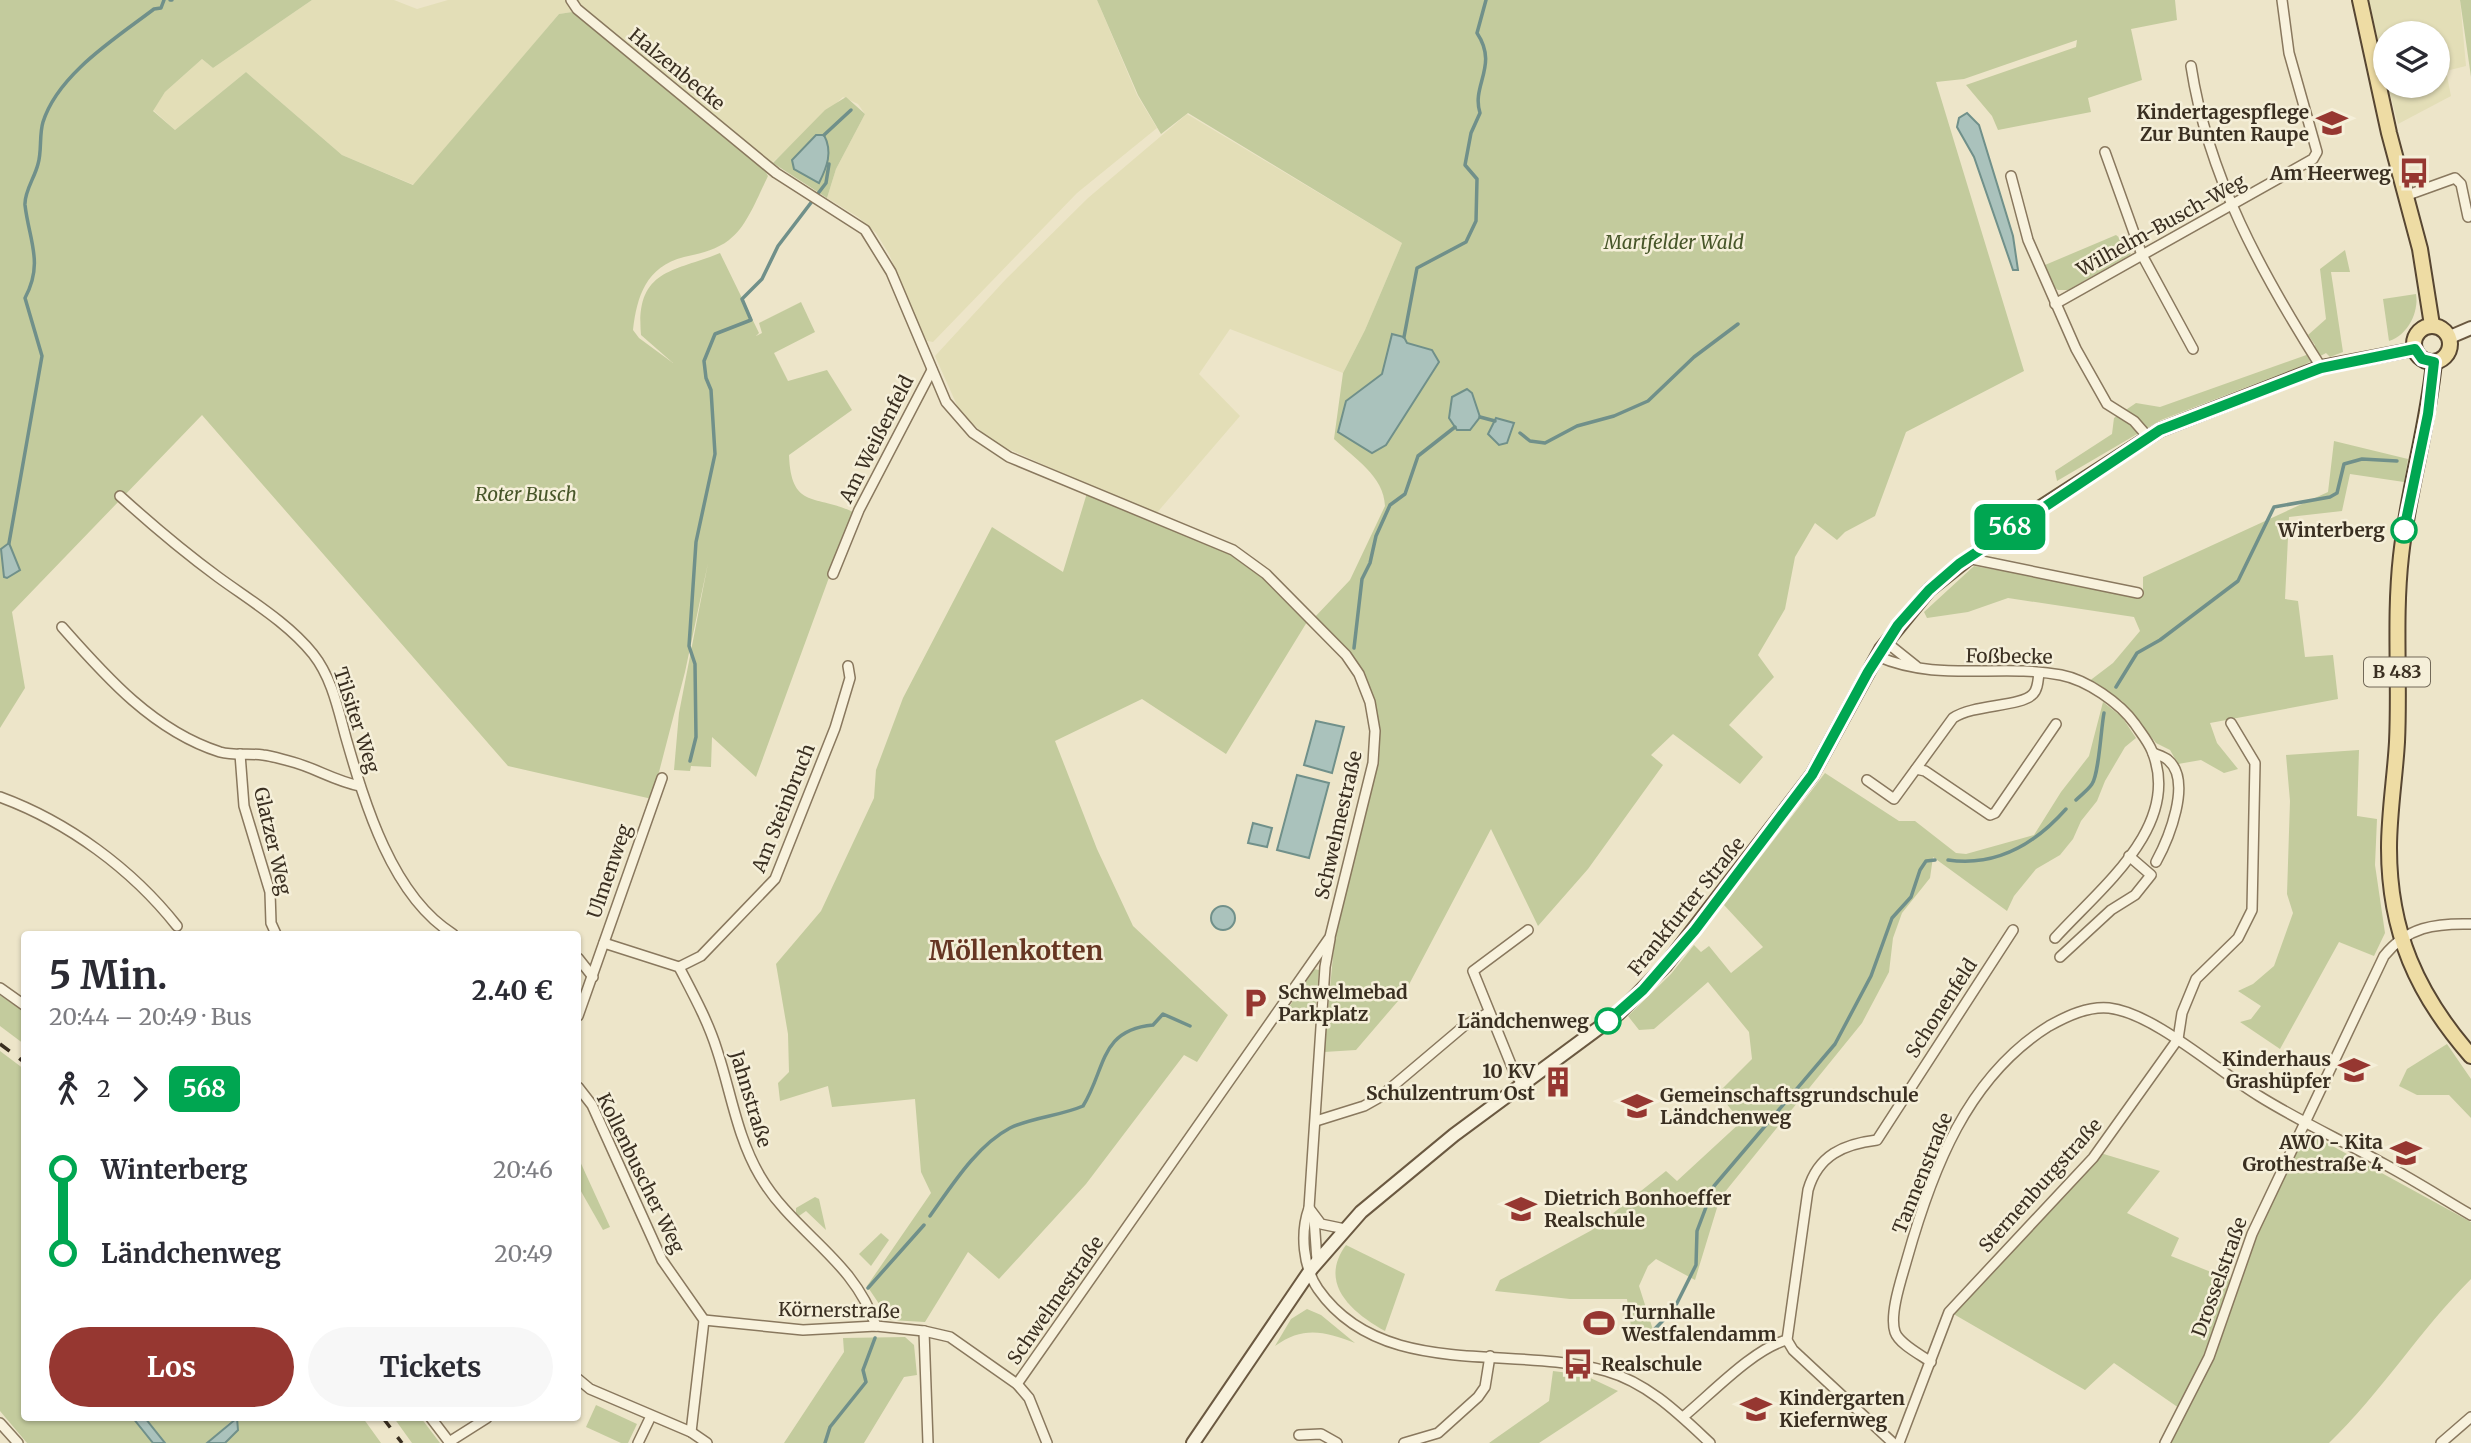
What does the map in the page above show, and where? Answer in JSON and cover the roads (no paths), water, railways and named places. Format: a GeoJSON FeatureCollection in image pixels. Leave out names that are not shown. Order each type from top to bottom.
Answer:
{"type":"FeatureCollection","features":[{"type":"Feature","properties":{"kind":"main road"},"geometry":{"type":"LineString","coordinates":[[2360,0],[2370,53],[2420,249],[2432,325]]}},
{"type":"Feature","properties":{"kind":"main road"},"geometry":{"type":"LineString","coordinates":[[2434,362],[2422,359],[2415,349],[2418,333],[2432,325],[2444,329],[2450,337],[2471,328]]}},
{"type":"Feature","properties":{"kind":"main road","name":"B 483"},"geometry":{"type":"LineString","coordinates":[[2450,337],[2447,354],[2434,362],[2428,414],[2410,494],[2399,578],[2397,731],[2389,847],[2392,895],[2401,937],[2424,994],[2471,1056]]}},
{"type":"Feature","properties":{"kind":"main road","name":"Frankfurter Straße"},"geometry":{"type":"LineString","coordinates":[[1193,1443],[1317,1261],[1323,1247],[1411,1169],[1619,1013],[1677,953],[1812,775],[1877,656],[1929,590],[1967,558],[2148,437],[2185,419],[2321,368],[2415,349]]}},
{"type":"Feature","properties":{"kind":"street","name":"Halzenbecke"},"geometry":{"type":"LineString","coordinates":[[571,0],[577,9],[776,173],[814,197]]}},
{"type":"Feature","properties":{"kind":"street","name":"Wilhelm-Busch-Weg"},"geometry":{"type":"LineString","coordinates":[[2055,304],[2312,159],[2317,152],[2289,53],[2282,0]]}},
{"type":"Feature","properties":{"kind":"street"},"geometry":{"type":"LineString","coordinates":[[2191,66],[2206,132],[2232,206],[2266,277],[2321,368]]}},
{"type":"Feature","properties":{"kind":"street"},"geometry":{"type":"LineString","coordinates":[[2105,152],[2142,255],[2193,349]]}},
{"type":"Feature","properties":{"kind":"street"},"geometry":{"type":"LineString","coordinates":[[2011,176],[2028,240],[2055,304],[2107,404],[2134,421],[2148,437]]}},
{"type":"Feature","properties":{"kind":"street"},"geometry":{"type":"LineString","coordinates":[[2405,197],[2455,178],[2461,184],[2468,217]]}},
{"type":"Feature","properties":{"kind":"street","name":"Am Weißenfeld"},"geometry":{"type":"LineString","coordinates":[[814,197],[865,230],[883,256],[932,370],[859,510],[833,574]]}},
{"type":"Feature","properties":{"kind":"street","name":"Schwelmestraße"},"geometry":{"type":"LineString","coordinates":[[932,370],[946,402],[973,433],[1009,457],[1233,550],[1266,574],[1352,664],[1370,702],[1375,730],[1373,763],[1331,937],[1017,1384]]}},
{"type":"Feature","properties":{"kind":"street","name":"Tilsiter Weg"},"geometry":{"type":"LineString","coordinates":[[120,496],[161,534],[282,624],[314,656],[333,693],[360,786],[376,828],[407,885],[428,914],[449,931]]}},
{"type":"Feature","properties":{"kind":"street"},"geometry":{"type":"LineString","coordinates":[[1967,558],[2138,593]]}},
{"type":"Feature","properties":{"kind":"street"},"geometry":{"type":"LineString","coordinates":[[62,627],[110,680],[158,720],[222,753],[263,755],[286,760],[339,782],[360,786]]}},
{"type":"Feature","properties":{"kind":"street","name":"Foßbecke"},"geometry":{"type":"LineString","coordinates":[[1886,642],[1911,659],[1916,666]]}},
{"type":"Feature","properties":{"kind":"street","name":"Foßbecke"},"geometry":{"type":"LineString","coordinates":[[1877,656],[1898,665],[1952,672],[2039,673],[2071,678],[2119,706],[2153,752],[2169,760],[2178,778],[2170,836],[2155,862]]}},
{"type":"Feature","properties":{"kind":"street","name":"Am Steinbruch"},"geometry":{"type":"LineString","coordinates":[[679,968],[707,951],[775,879],[839,715],[850,678],[848,666]]}},
{"type":"Feature","properties":{"kind":"street"},"geometry":{"type":"LineString","coordinates":[[1867,780],[1894,799],[1954,718],[1966,710],[2029,697],[2036,690],[2039,673]]}},
{"type":"Feature","properties":{"kind":"street","name":"Sternenburgstraße"},"geometry":{"type":"LineString","coordinates":[[1899,1443],[1949,1312],[2092,1158],[2178,1039],[2182,1013],[2196,979],[2238,938],[2252,910],[2255,763],[2231,723]]}},
{"type":"Feature","properties":{"kind":"street"},"geometry":{"type":"LineString","coordinates":[[1916,769],[1925,771],[1990,815],[1995,813],[2056,724]]}},
{"type":"Feature","properties":{"kind":"street","name":"Foßbecke"},"geometry":{"type":"LineString","coordinates":[[2055,938],[2143,839],[2154,817],[2158,796],[2153,752]]}},
{"type":"Feature","properties":{"kind":"street","name":"Glatzer Weg"},"geometry":{"type":"LineString","coordinates":[[240,754],[244,806],[270,892],[271,923],[275,931]]}},
{"type":"Feature","properties":{"kind":"street","name":"Ulmenweg"},"geometry":{"type":"LineString","coordinates":[[581,1008],[662,778]]}},
{"type":"Feature","properties":{"kind":"street"},"geometry":{"type":"LineString","coordinates":[[0,797],[49,820],[97,849],[137,882],[177,926]]}},
{"type":"Feature","properties":{"kind":"street"},"geometry":{"type":"LineString","coordinates":[[2060,957],[2111,910],[2135,895],[2151,875],[2129,856]]}},
{"type":"Feature","properties":{"kind":"street"},"geometry":{"type":"LineString","coordinates":[[2401,937],[2440,925],[2471,924]]}},
{"type":"Feature","properties":{"kind":"street"},"geometry":{"type":"LineString","coordinates":[[1523,1085],[1514,1072],[1488,1013],[1473,971],[1528,930]]}},
{"type":"Feature","properties":{"kind":"street","name":"Schonenfeld"},"geometry":{"type":"LineString","coordinates":[[1787,1340],[1812,1177],[1834,1152],[1846,1146],[1877,1140],[2013,930]]}},
{"type":"Feature","properties":{"kind":"street"},"geometry":{"type":"LineString","coordinates":[[1331,937],[1319,1048],[1317,1121],[1304,1223],[1307,1275],[1342,1318],[1366,1334],[1397,1345],[1490,1356],[1545,1359],[1608,1371],[1639,1384],[1710,1443]]}},
{"type":"Feature","properties":{"kind":"street","name":"Drosselstraße"},"geometry":{"type":"LineString","coordinates":[[2165,1443],[2209,1357],[2227,1311],[2239,1264],[2303,1121],[2384,956],[2401,937]]}},
{"type":"Feature","properties":{"kind":"street"},"geometry":{"type":"LineString","coordinates":[[604,943],[679,968]]}},
{"type":"Feature","properties":{"kind":"street"},"geometry":{"type":"LineString","coordinates":[[581,962],[593,977]]}},
{"type":"Feature","properties":{"kind":"street","name":"Jahnstraße"},"geometry":{"type":"LineString","coordinates":[[679,968],[707,1023],[739,1130],[760,1176],[790,1214],[836,1259],[868,1304],[876,1326]]}},
{"type":"Feature","properties":{"kind":"street"},"geometry":{"type":"LineString","coordinates":[[0,988],[21,1003]]}},
{"type":"Feature","properties":{"kind":"street","name":"Tannenstraße"},"geometry":{"type":"LineString","coordinates":[[1931,1362],[1895,1332],[1897,1294],[1916,1228],[1938,1169],[1958,1124],[1976,1096],[2024,1042],[2078,1012],[2111,1008],[2149,1024],[2178,1039],[2259,1096],[2471,1215]]}},
{"type":"Feature","properties":{"kind":"street"},"geometry":{"type":"LineString","coordinates":[[1317,1121],[1364,1107],[1380,1097],[1464,1026],[1488,1013]]}},
{"type":"Feature","properties":{"kind":"street","name":"Kollenbuscher Weg"},"geometry":{"type":"LineString","coordinates":[[581,1091],[592,1105],[662,1260],[704,1320]]}},
{"type":"Feature","properties":{"kind":"street"},"geometry":{"type":"LineString","coordinates":[[1308,1208],[1323,1247]]}},
{"type":"Feature","properties":{"kind":"street"},"geometry":{"type":"LineString","coordinates":[[1314,1218],[1333,1229],[1345,1229]]}},
{"type":"Feature","properties":{"kind":"street"},"geometry":{"type":"LineString","coordinates":[[1305,1240],[1323,1247]]}},
{"type":"Feature","properties":{"kind":"street"},"geometry":{"type":"LineString","coordinates":[[691,1432],[704,1320]]}},
{"type":"Feature","properties":{"kind":"street","name":"Körnerstraße"},"geometry":{"type":"LineString","coordinates":[[704,1320],[803,1330],[876,1326],[924,1331],[950,1337],[1017,1384],[1029,1398],[1047,1443]]}},
{"type":"Feature","properties":{"kind":"street"},"geometry":{"type":"LineString","coordinates":[[924,1331],[928,1443]]}},
{"type":"Feature","properties":{"kind":"street"},"geometry":{"type":"LineString","coordinates":[[1683,1418],[1753,1359],[1778,1342],[1787,1340],[1806,1363],[1894,1443]]}},
{"type":"Feature","properties":{"kind":"street"},"geometry":{"type":"LineString","coordinates":[[1404,1443],[1438,1433],[1478,1397],[1485,1387],[1490,1356]]}},
{"type":"Feature","properties":{"kind":"street"},"geometry":{"type":"LineString","coordinates":[[581,1382],[585,1387],[691,1432],[707,1443]]}},
{"type":"Feature","properties":{"kind":"street"},"geometry":{"type":"LineString","coordinates":[[638,1443],[651,1416]]}},
{"type":"Feature","properties":{"kind":"street"},"geometry":{"type":"LineString","coordinates":[[2441,1443],[2471,1417]]}},
{"type":"Feature","properties":{"kind":"street"},"geometry":{"type":"LineString","coordinates":[[433,1421],[450,1443],[483,1421]]}},
{"type":"Feature","properties":{"kind":"street"},"geometry":{"type":"LineString","coordinates":[[0,1423],[18,1443]]}},
{"type":"Feature","properties":{"kind":"street"},"geometry":{"type":"LineString","coordinates":[[1299,1435],[1321,1434],[1337,1443]]}},
{"type":"Feature","properties":{"kind":"water"},"geometry":{"type":"Polygon","coordinates":[[[1967,113],[1979,125],[2013,236],[2018,270],[2013,270],[1974,157],[1957,127],[1959,118],[1967,113]]]}},
{"type":"Feature","properties":{"kind":"water"},"geometry":{"type":"Polygon","coordinates":[[[816,135],[824,135],[828,147],[826,165],[819,183],[794,169],[792,160],[816,135]]]}},
{"type":"Feature","properties":{"kind":"water"},"geometry":{"type":"Polygon","coordinates":[[[1392,334],[1404,337],[1407,343],[1432,350],[1439,362],[1386,445],[1372,453],[1338,432],[1346,401],[1382,374],[1392,334]]]}},
{"type":"Feature","properties":{"kind":"water"},"geometry":{"type":"Polygon","coordinates":[[[1467,389],[1472,393],[1480,417],[1470,430],[1457,430],[1449,418],[1452,397],[1467,389]]]}},
{"type":"Feature","properties":{"kind":"water"},"geometry":{"type":"Polygon","coordinates":[[[1496,418],[1514,423],[1507,443],[1499,445],[1488,434],[1496,418]]]}},
{"type":"Feature","properties":{"kind":"water"},"geometry":{"type":"Polygon","coordinates":[[[9,543],[20,570],[7,578],[4,577],[1,549],[9,543]]]}},
{"type":"Feature","properties":{"kind":"water"},"geometry":{"type":"Polygon","coordinates":[[[1316,721],[1344,727],[1332,773],[1304,765],[1316,721]]]}},
{"type":"Feature","properties":{"kind":"water"},"geometry":{"type":"Polygon","coordinates":[[[1297,775],[1329,783],[1309,858],[1277,850],[1297,775]]]}},
{"type":"Feature","properties":{"kind":"water"},"geometry":{"type":"Polygon","coordinates":[[[1253,823],[1272,828],[1267,847],[1248,843],[1253,823]]]}},
{"type":"Feature","properties":{"kind":"water"},"geometry":{"type":"Polygon","coordinates":[[[1223,906],[1232,909],[1235,918],[1232,927],[1223,930],[1214,927],[1211,918],[1214,909],[1223,906]]]}},
{"type":"Feature","properties":{"kind":"water"},"geometry":{"type":"Polygon","coordinates":[[[135,1421],[147,1421],[165,1443],[153,1443],[135,1421]]]}},
{"type":"Feature","properties":{"kind":"water"},"geometry":{"type":"Polygon","coordinates":[[[233,1421],[237,1421],[238,1430],[225,1443],[207,1443],[233,1421]]]}},
{"type":"Feature","properties":{"kind":"waterway","name":"Halzenbecke"},"geometry":{"type":"LineString","coordinates":[[9,543],[42,356],[25,298],[34,274],[34,251],[25,205],[26,195],[37,169],[43,122],[61,88],[75,73],[123,32],[154,9],[161,8],[164,0]]}},
{"type":"Feature","properties":{"kind":"waterway"},"geometry":{"type":"LineString","coordinates":[[1404,337],[1417,268],[1466,242],[1476,221],[1477,179],[1465,165],[1471,133],[1480,113],[1478,103],[1485,55],[1477,33],[1486,0]]}},
{"type":"Feature","properties":{"kind":"waterway"},"geometry":{"type":"LineString","coordinates":[[824,135],[851,110]]}},
{"type":"Feature","properties":{"kind":"waterway"},"geometry":{"type":"LineString","coordinates":[[690,761],[696,737],[695,664],[689,646],[696,542],[715,454],[711,390],[704,361],[715,334],[751,320],[742,299],[762,279],[778,246],[826,183],[829,164]]}},
{"type":"Feature","properties":{"kind":"waterway"},"geometry":{"type":"LineString","coordinates":[[1520,433],[1530,441],[1545,443],[1577,426],[1614,416],[1648,401],[1694,357],[1738,324]]}},
{"type":"Feature","properties":{"kind":"waterway"},"geometry":{"type":"LineString","coordinates":[[1480,417],[1495,421]]}},
{"type":"Feature","properties":{"kind":"waterway"},"geometry":{"type":"LineString","coordinates":[[1354,648],[1362,579],[1370,563],[1376,536],[1390,505],[1405,494],[1418,456],[1455,427]]}},
{"type":"Feature","properties":{"kind":"waterway"},"geometry":{"type":"LineString","coordinates":[[2116,687],[2137,653],[2160,640],[2238,581],[2274,507],[2330,497],[2337,493],[2344,464],[2362,459],[2397,461]]}},
{"type":"Feature","properties":{"kind":"waterway"},"geometry":{"type":"LineString","coordinates":[[2076,800],[2094,779],[2104,713]]}},
{"type":"Feature","properties":{"kind":"waterway"},"geometry":{"type":"LineString","coordinates":[[1948,860],[1982,860],[2013,850],[2041,833],[2066,809]]}},
{"type":"Feature","properties":{"kind":"waterway"},"geometry":{"type":"LineString","coordinates":[[1650,1334],[1674,1309],[1696,1265],[1697,1231],[1714,1186],[1835,1044],[1871,976],[1892,918],[1911,897],[1926,861],[1935,860]]}},
{"type":"Feature","properties":{"kind":"waterway"},"geometry":{"type":"LineString","coordinates":[[930,1216],[975,1156],[998,1136],[1019,1124],[1083,1106],[1106,1053],[1123,1035],[1135,1028],[1153,1025],[1163,1014],[1190,1026]]}},
{"type":"Feature","properties":{"kind":"waterway"},"geometry":{"type":"LineString","coordinates":[[868,1288],[924,1225]]}},
{"type":"Feature","properties":{"kind":"waterway"},"geometry":{"type":"LineString","coordinates":[[825,1443],[830,1427],[866,1382],[863,1370],[875,1338]]}},
{"type":"Feature","properties":{"kind":"railway"},"geometry":{"type":"LineString","coordinates":[[0,1044],[21,1060]]}},
{"type":"Feature","properties":{"kind":"railway"},"geometry":{"type":"LineString","coordinates":[[385,1421],[402,1443]]}},
{"type":"Feature","properties":{"kind":"place","name":"Kindertagespflege Zur Bunten Raupe"},"geometry":{"type":"Point","coordinates":[2332,123]}},
{"type":"Feature","properties":{"kind":"place","name":"Am Heerweg"},"geometry":{"type":"Point","coordinates":[2414,173]}},
{"type":"Feature","properties":{"kind":"place","name":"Winterberg"},"geometry":{"type":"Point","coordinates":[2404,530]}},
{"type":"Feature","properties":{"kind":"place","name":"Schwelmebad Parkplatz"},"geometry":{"type":"Point","coordinates":[1255,1003]}},
{"type":"Feature","properties":{"kind":"place","name":"Ländchenweg"},"geometry":{"type":"Point","coordinates":[1608,1021]}},
{"type":"Feature","properties":{"kind":"place","name":"Kinderhaus Grashüpfer"},"geometry":{"type":"Point","coordinates":[2354,1070]}},
{"type":"Feature","properties":{"kind":"place","name":"10 KV Schulzentrum Ost"},"geometry":{"type":"Point","coordinates":[1558,1082]}},
{"type":"Feature","properties":{"kind":"place","name":"Gemeinschaftsgrundschule Ländchenweg"},"geometry":{"type":"Point","coordinates":[1637,1106]}},
{"type":"Feature","properties":{"kind":"place","name":"AWO - Kita Grothestraße 4"},"geometry":{"type":"Point","coordinates":[2406,1153]}},
{"type":"Feature","properties":{"kind":"place","name":"Dietrich Bonhoeffer Realschule"},"geometry":{"type":"Point","coordinates":[1521,1209]}},
{"type":"Feature","properties":{"kind":"place","name":"Turnhalle Westfalendamm"},"geometry":{"type":"Point","coordinates":[1599,1323]}},
{"type":"Feature","properties":{"kind":"place","name":"Realschule"},"geometry":{"type":"Point","coordinates":[1578,1364]}},
{"type":"Feature","properties":{"kind":"place","name":"Kindergarten Kiefernweg"},"geometry":{"type":"Point","coordinates":[1756,1409]}},
{"type":"Feature","properties":{"kind":"district","name":"Möllenkotten"},"geometry":{"type":"Point","coordinates":[1016,951]}},
{"type":"Feature","properties":{"kind":"park label","name":"Martfelder Wald"},"geometry":{"type":"Point","coordinates":[1674,242]}},
{"type":"Feature","properties":{"kind":"park label","name":"Roter Busch"},"geometry":{"type":"Point","coordinates":[526,494]}}]}
